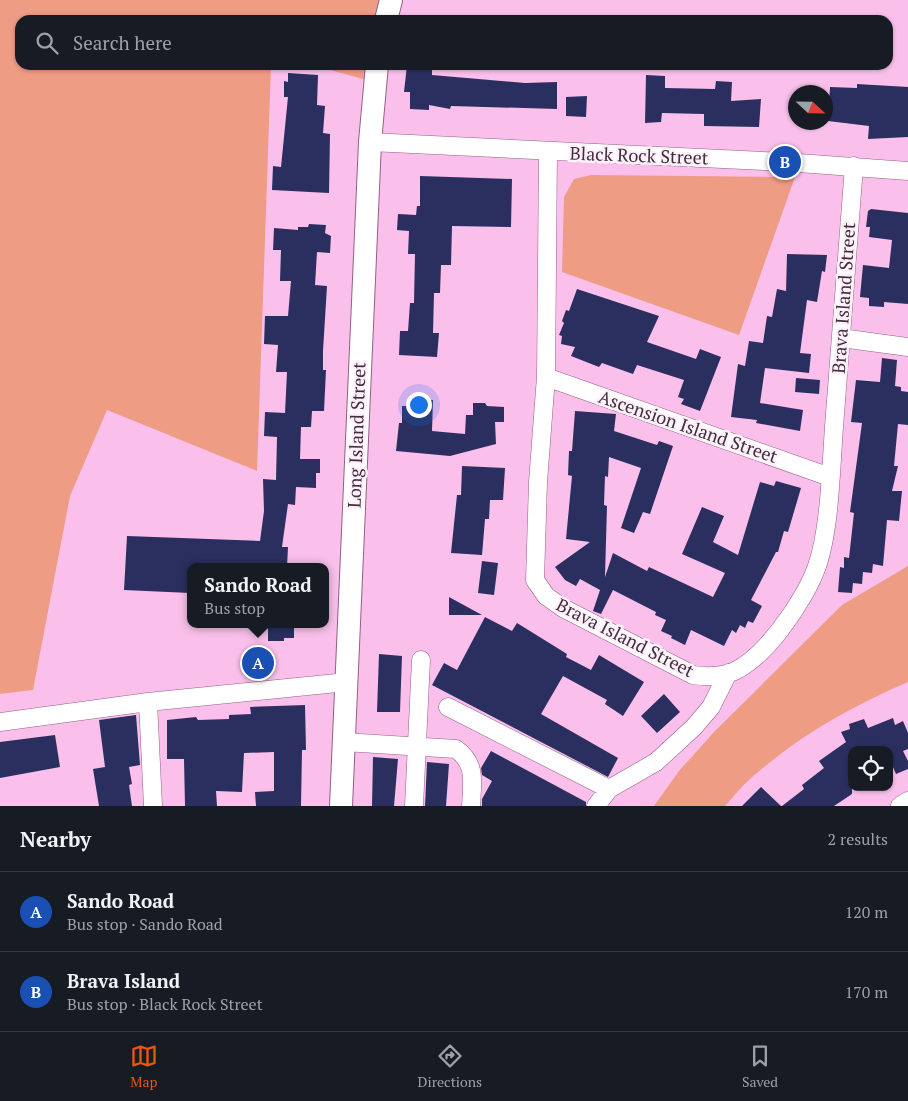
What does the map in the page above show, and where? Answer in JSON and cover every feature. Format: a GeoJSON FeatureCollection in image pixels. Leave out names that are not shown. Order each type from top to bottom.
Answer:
{"type":"FeatureCollection","features":[{"type":"Feature","properties":{"kind":"street"},"geometry":{"type":"LineString","coordinates":[[387,15],[391,0]]}},
{"type":"Feature","properties":{"kind":"street","name":"Long Island Street"},"geometry":{"type":"LineString","coordinates":[[341,806],[370,142],[377,70]]}},
{"type":"Feature","properties":{"kind":"street","name":"Black Rock Street"},"geometry":{"type":"LineString","coordinates":[[370,142],[854,166],[908,171]]}},
{"type":"Feature","properties":{"kind":"street","name":"Brava Island Street"},"geometry":{"type":"LineString","coordinates":[[548,152],[546,377],[538,482],[535,580],[546,596],[563,608],[693,676],[708,678],[728,674],[746,663],[766,644],[792,615],[808,589],[818,564],[830,476],[854,166]]}},
{"type":"Feature","properties":{"kind":"street"},"geometry":{"type":"LineString","coordinates":[[841,338],[908,348]]}},
{"type":"Feature","properties":{"kind":"street","name":"Ascension Island Street"},"geometry":{"type":"LineString","coordinates":[[546,377],[830,476]]}},
{"type":"Feature","properties":{"kind":"street"},"geometry":{"type":"LineString","coordinates":[[414,806],[421,660]]}},
{"type":"Feature","properties":{"kind":"street"},"geometry":{"type":"LineString","coordinates":[[596,806],[609,789],[656,762],[694,727],[711,707],[728,674]]}},
{"type":"Feature","properties":{"kind":"street"},"geometry":{"type":"LineString","coordinates":[[0,722],[148,702],[347,682]]}},
{"type":"Feature","properties":{"kind":"street"},"geometry":{"type":"LineString","coordinates":[[148,702],[153,806]]}},
{"type":"Feature","properties":{"kind":"street"},"geometry":{"type":"LineString","coordinates":[[448,707],[609,789]]}},
{"type":"Feature","properties":{"kind":"street"},"geometry":{"type":"LineString","coordinates":[[344,742],[456,749],[466,756],[471,766],[471,806]]}},
{"type":"Feature","properties":{"kind":"street"},"geometry":{"type":"LineString","coordinates":[[900,806],[908,801]]}},
{"type":"Feature","properties":{"kind":"shaded area"},"geometry":{"type":"Polygon","coordinates":[[[0,0],[393,0],[390,15],[15,15],[15,70],[271,70],[257,471],[107,410],[70,496],[33,690],[0,694],[0,0]]]}},
{"type":"Feature","properties":{"kind":"shaded area"},"geometry":{"type":"Polygon","coordinates":[[[330,70],[377,70],[374,82],[330,70]]]}},
{"type":"Feature","properties":{"kind":"shaded area"},"geometry":{"type":"Polygon","coordinates":[[[591,175],[795,177],[739,335],[562,272],[564,197],[574,179],[591,175]]]}},
{"type":"Feature","properties":{"kind":"shaded area"},"geometry":{"type":"Polygon","coordinates":[[[908,566],[908,682],[868,700],[810,733],[753,777],[725,806],[654,806],[679,771],[715,731],[842,605],[908,566]]]}},
{"type":"Feature","properties":{"kind":"building"},"geometry":{"type":"Polygon","coordinates":[[[406,70],[432,70],[432,75],[525,83],[557,82],[557,109],[451,106],[450,109],[429,105],[429,110],[410,109],[410,92],[404,92],[406,70]]]}},
{"type":"Feature","properties":{"kind":"building"},"geometry":{"type":"Polygon","coordinates":[[[288,73],[318,75],[317,105],[325,106],[323,133],[330,134],[329,193],[272,190],[273,166],[281,167],[288,97],[284,97],[284,81],[288,82],[288,73]]]}},
{"type":"Feature","properties":{"kind":"building"},"geometry":{"type":"Polygon","coordinates":[[[646,75],[665,76],[665,88],[715,89],[716,81],[732,82],[731,101],[761,99],[759,127],[704,126],[704,114],[662,113],[661,122],[645,123],[646,75]]]}},
{"type":"Feature","properties":{"kind":"building"},"geometry":{"type":"Polygon","coordinates":[[[857,84],[908,87],[908,137],[868,139],[869,126],[833,122],[833,87],[857,88],[857,84]]]}},
{"type":"Feature","properties":{"kind":"building"},"geometry":{"type":"Polygon","coordinates":[[[587,96],[586,117],[566,116],[566,97],[587,96]]]}},
{"type":"Feature","properties":{"kind":"building"},"geometry":{"type":"Polygon","coordinates":[[[420,176],[512,179],[511,227],[452,226],[451,265],[441,265],[440,293],[434,293],[433,333],[439,333],[437,357],[399,355],[400,331],[408,331],[410,303],[414,303],[415,254],[408,254],[409,231],[397,230],[398,214],[416,215],[417,206],[420,206],[420,176]]]}},
{"type":"Feature","properties":{"kind":"building"},"geometry":{"type":"Polygon","coordinates":[[[871,209],[908,213],[908,304],[884,302],[884,307],[869,306],[869,298],[860,297],[863,265],[889,268],[892,240],[869,237],[870,227],[866,227],[868,211],[871,209]]]}},
{"type":"Feature","properties":{"kind":"building"},"geometry":{"type":"Polygon","coordinates":[[[309,224],[326,225],[325,233],[331,236],[330,253],[317,252],[315,285],[327,286],[323,351],[323,370],[326,370],[324,411],[312,411],[311,427],[301,427],[300,459],[320,459],[320,473],[316,473],[316,488],[296,487],[295,505],[288,504],[282,547],[288,547],[287,563],[187,563],[187,593],[124,590],[127,536],[260,541],[264,511],[263,479],[276,480],[277,437],[264,436],[265,412],[285,413],[287,372],[276,372],[278,345],[264,344],[265,316],[288,316],[291,281],[280,281],[281,250],[273,250],[274,228],[298,230],[298,227],[308,227],[309,224]]]}},
{"type":"Feature","properties":{"kind":"building"},"geometry":{"type":"Polygon","coordinates":[[[787,254],[827,255],[825,272],[822,271],[817,302],[807,300],[800,353],[811,354],[809,373],[765,368],[760,403],[803,410],[800,431],[756,423],[757,420],[731,417],[738,364],[745,366],[749,341],[763,343],[767,316],[772,317],[777,289],[786,291],[787,254]]]}},
{"type":"Feature","properties":{"kind":"building"},"geometry":{"type":"Polygon","coordinates":[[[577,289],[659,316],[647,342],[696,359],[700,349],[721,357],[700,411],[681,404],[684,399],[678,397],[684,380],[637,365],[633,374],[602,363],[599,367],[571,356],[575,347],[561,344],[562,336],[559,335],[564,323],[562,321],[566,310],[569,311],[577,289]]]}},
{"type":"Feature","properties":{"kind":"building"},"geometry":{"type":"Polygon","coordinates":[[[882,358],[897,360],[895,386],[901,387],[901,391],[908,392],[908,425],[898,424],[894,466],[898,466],[892,491],[902,491],[899,521],[887,520],[883,566],[873,564],[872,573],[863,572],[862,584],[853,583],[852,593],[838,592],[840,567],[844,568],[844,557],[849,558],[854,513],[850,512],[862,423],[851,422],[856,380],[880,382],[882,358]]]}},
{"type":"Feature","properties":{"kind":"building"},"geometry":{"type":"Polygon","coordinates":[[[796,378],[820,380],[819,394],[795,392],[796,378]]]}},
{"type":"Feature","properties":{"kind":"building"},"geometry":{"type":"Polygon","coordinates":[[[409,399],[433,400],[432,431],[465,434],[466,415],[473,415],[473,403],[485,403],[487,406],[504,407],[504,422],[495,422],[496,444],[450,456],[396,451],[399,423],[402,423],[402,406],[409,406],[409,399]]]}},
{"type":"Feature","properties":{"kind":"building"},"geometry":{"type":"Polygon","coordinates":[[[575,411],[616,414],[614,431],[657,445],[659,441],[673,446],[650,514],[643,512],[634,533],[621,528],[641,468],[609,457],[608,477],[605,476],[604,505],[607,506],[605,577],[613,553],[647,571],[649,567],[713,597],[725,573],[682,554],[702,507],[724,516],[713,542],[738,555],[760,482],[774,486],[776,481],[801,488],[788,532],[784,531],[778,552],[776,552],[751,600],[762,606],[753,623],[748,621],[745,628],[740,625],[736,633],[732,630],[724,646],[691,630],[685,645],[671,638],[672,636],[661,631],[666,620],[655,615],[656,612],[613,590],[601,614],[593,611],[600,590],[580,579],[576,586],[565,580],[555,567],[590,542],[566,539],[572,476],[568,475],[569,451],[572,451],[575,411]]]}},
{"type":"Feature","properties":{"kind":"building"},"geometry":{"type":"Polygon","coordinates":[[[462,466],[505,468],[503,500],[490,500],[489,519],[485,519],[482,555],[451,553],[457,495],[461,495],[462,466]]]}},
{"type":"Feature","properties":{"kind":"building"},"geometry":{"type":"Polygon","coordinates":[[[482,561],[498,563],[494,595],[478,593],[482,561]]]}},
{"type":"Feature","properties":{"kind":"building"},"geometry":{"type":"Polygon","coordinates":[[[449,597],[482,615],[449,615],[449,597]]]}},
{"type":"Feature","properties":{"kind":"building"},"geometry":{"type":"Polygon","coordinates":[[[485,617],[512,631],[517,623],[567,654],[566,657],[591,670],[599,655],[644,682],[623,716],[605,704],[607,700],[563,676],[541,714],[618,758],[608,777],[432,685],[444,663],[457,670],[485,617]]]}},
{"type":"Feature","properties":{"kind":"building"},"geometry":{"type":"Polygon","coordinates":[[[268,628],[294,628],[294,638],[284,638],[284,641],[268,641],[268,628]]]}},
{"type":"Feature","properties":{"kind":"building"},"geometry":{"type":"Polygon","coordinates":[[[379,654],[402,656],[400,712],[377,712],[379,654]]]}},
{"type":"Feature","properties":{"kind":"building"},"geometry":{"type":"Polygon","coordinates":[[[664,694],[680,712],[657,733],[641,716],[664,694]]]}},
{"type":"Feature","properties":{"kind":"building"},"geometry":{"type":"Polygon","coordinates":[[[305,705],[306,750],[302,750],[301,806],[256,806],[255,792],[274,791],[274,752],[244,753],[242,792],[216,791],[217,806],[185,806],[184,759],[167,759],[167,720],[196,717],[198,720],[229,719],[229,715],[251,714],[250,707],[305,705]]]}},
{"type":"Feature","properties":{"kind":"building"},"geometry":{"type":"Polygon","coordinates":[[[136,715],[140,765],[129,767],[132,784],[129,785],[132,806],[99,806],[93,769],[105,767],[99,720],[136,715]]]}},
{"type":"Feature","properties":{"kind":"building"},"geometry":{"type":"Polygon","coordinates":[[[893,718],[895,725],[903,721],[908,733],[908,749],[903,751],[908,761],[908,769],[896,774],[893,767],[893,746],[848,746],[848,791],[852,791],[852,794],[834,806],[782,806],[804,789],[802,785],[824,768],[819,761],[846,742],[841,732],[850,729],[849,724],[864,719],[868,728],[893,718]]]}},
{"type":"Feature","properties":{"kind":"building"},"geometry":{"type":"Polygon","coordinates":[[[55,735],[60,767],[0,778],[0,742],[55,735]]]}},
{"type":"Feature","properties":{"kind":"building"},"geometry":{"type":"Polygon","coordinates":[[[491,751],[586,802],[586,806],[482,806],[482,799],[492,781],[482,775],[481,768],[491,751]]]}},
{"type":"Feature","properties":{"kind":"building"},"geometry":{"type":"Polygon","coordinates":[[[373,757],[398,759],[394,806],[372,806],[373,757]]]}},
{"type":"Feature","properties":{"kind":"building"},"geometry":{"type":"Polygon","coordinates":[[[427,762],[449,764],[446,806],[425,806],[427,762]]]}},
{"type":"Feature","properties":{"kind":"building"},"geometry":{"type":"Polygon","coordinates":[[[761,787],[781,806],[742,806],[761,787]]]}},
{"type":"Feature","properties":{"kind":"place","name":"Brava Island"},"geometry":{"type":"Point","coordinates":[785,162]}},
{"type":"Feature","properties":{"kind":"place","name":"Sando Road"},"geometry":{"type":"Point","coordinates":[258,663]}}]}
